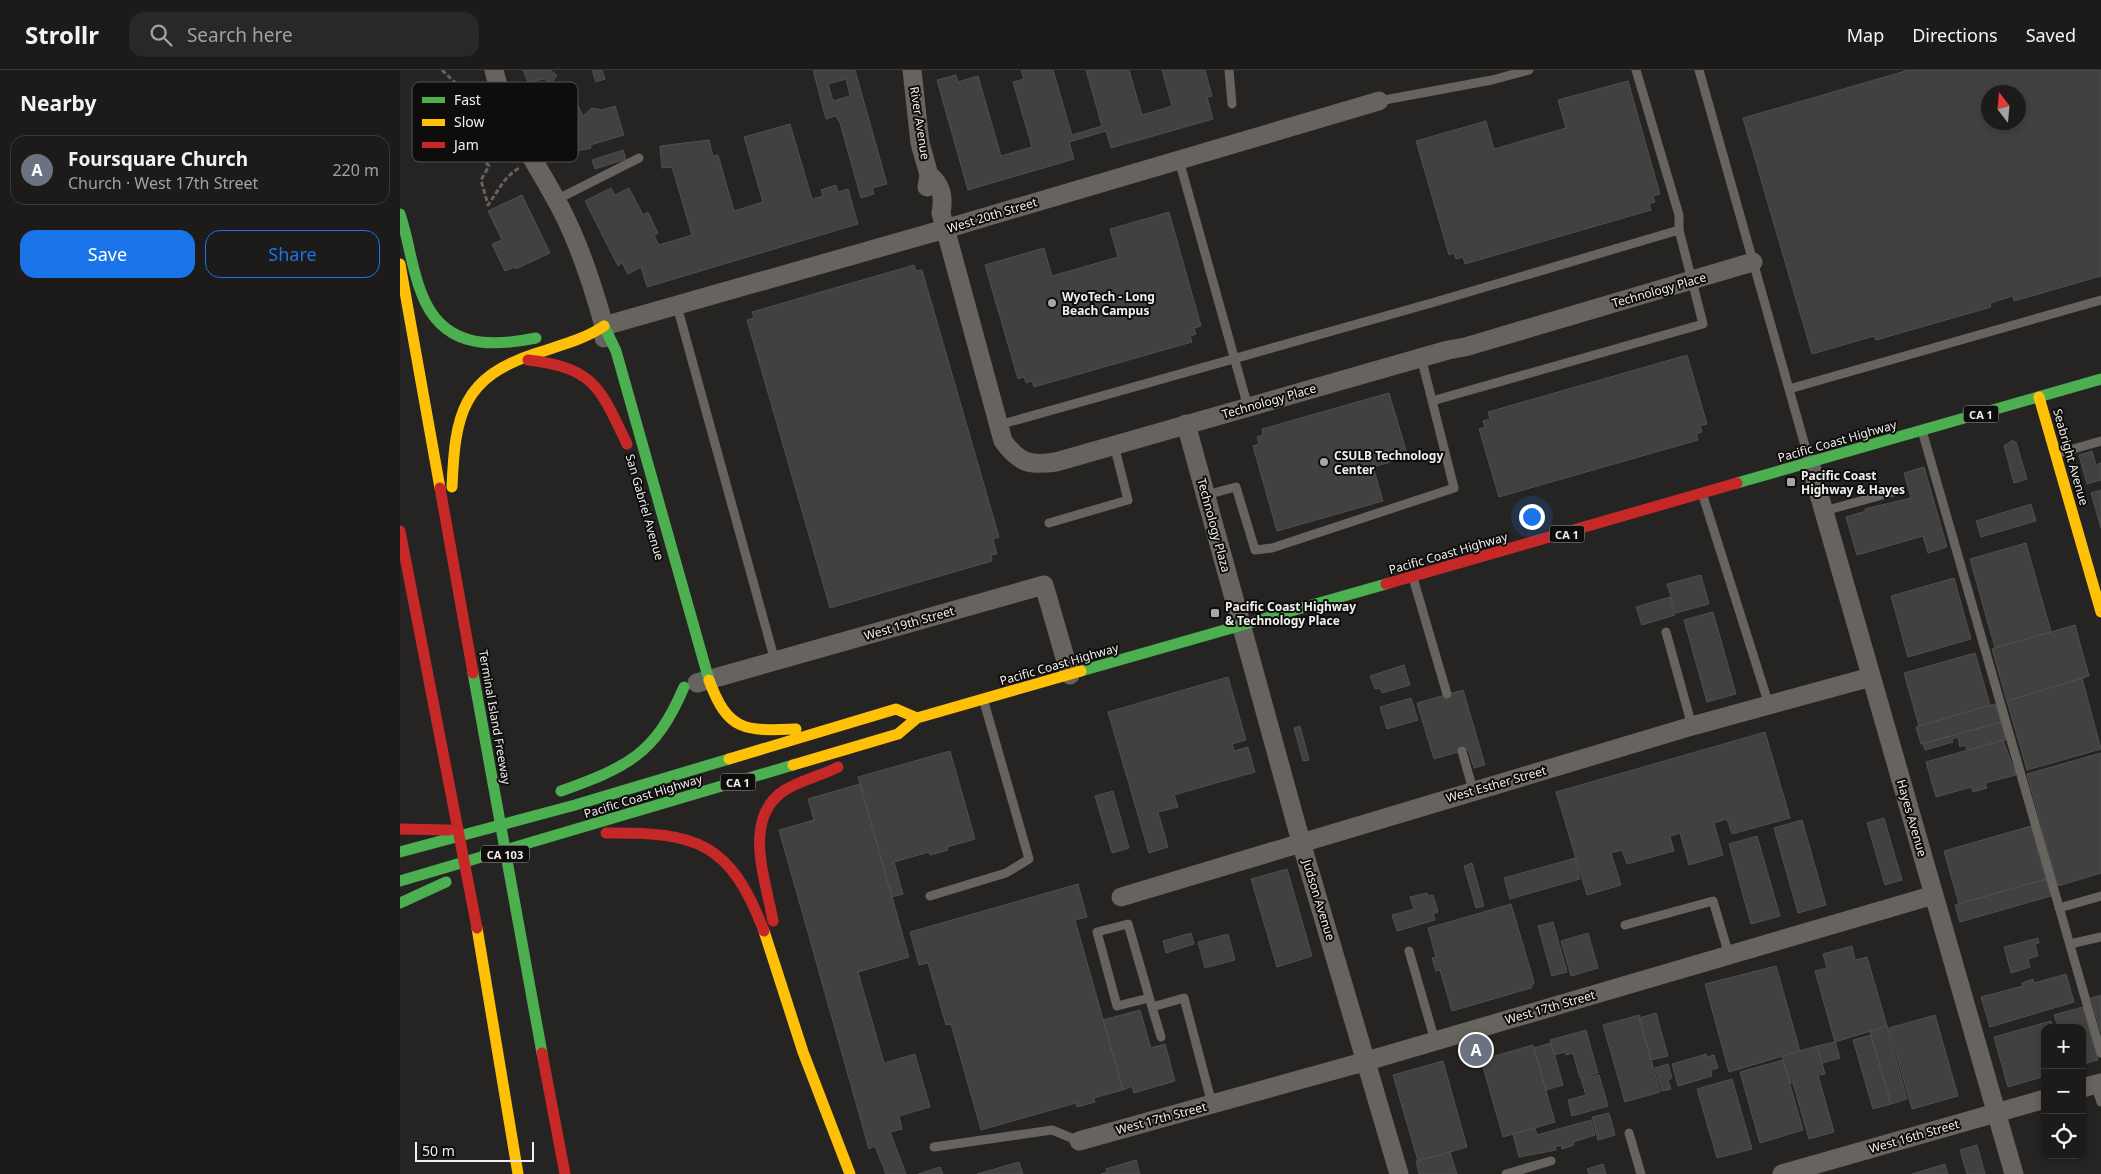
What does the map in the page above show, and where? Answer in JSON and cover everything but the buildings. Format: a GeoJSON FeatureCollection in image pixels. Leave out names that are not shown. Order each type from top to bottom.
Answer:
{"type":"FeatureCollection","features":[{"type":"Feature","properties":{"kind":"main road"},"geometry":{"type":"LineString","coordinates":[[400,214],[421,294],[433,317],[446,330],[471,342],[489,345],[510,345],[548,335]]}},
{"type":"Feature","properties":{"kind":"main road","name":"Terminal Island Freeway"},"geometry":{"type":"LineString","coordinates":[[400,264],[494,794],[565,1174]]}},
{"type":"Feature","properties":{"kind":"main road"},"geometry":{"type":"LineString","coordinates":[[576,328],[586,325],[604,326]]}},
{"type":"Feature","properties":{"kind":"main road"},"geometry":{"type":"LineString","coordinates":[[448,533],[453,451],[460,416],[476,387],[499,367],[514,359],[588,337],[604,326]]}},
{"type":"Feature","properties":{"kind":"main road","name":"San Gabriel Avenue"},"geometry":{"type":"LineString","coordinates":[[604,326],[616,351],[709,680],[721,710],[741,725],[762,730],[835,727]]}},
{"type":"Feature","properties":{"kind":"main road"},"geometry":{"type":"LineString","coordinates":[[514,359],[558,363],[572,367],[588,378],[605,397],[629,448]]}},
{"type":"Feature","properties":{"kind":"main road","name":"Pacific Coast Highway"},"geometry":{"type":"LineString","coordinates":[[400,881],[898,734],[904,731],[917,718],[1413,578],[2101,379]]}},
{"type":"Feature","properties":{"kind":"main road","name":"Seabright Avenue"},"geometry":{"type":"LineString","coordinates":[[2039,397],[2101,612]]}},
{"type":"Feature","properties":{"kind":"main road","name":"CA 103"},"geometry":{"type":"LineString","coordinates":[[400,531],[471,891],[518,1174]]}},
{"type":"Feature","properties":{"kind":"main road"},"geometry":{"type":"LineString","coordinates":[[553,794],[609,774],[639,758],[660,737],[676,709],[685,683]]}},
{"type":"Feature","properties":{"kind":"main road","name":"Pacific Coast Highway"},"geometry":{"type":"LineString","coordinates":[[404,851],[549,812],[896,709],[917,718]]}},
{"type":"Feature","properties":{"kind":"main road"},"geometry":{"type":"LineString","coordinates":[[778,973],[772,913],[760,852],[759,833],[764,812],[771,802],[784,790],[830,772],[898,734]]}},
{"type":"Feature","properties":{"kind":"main road"},"geometry":{"type":"LineString","coordinates":[[401,829],[478,832],[527,806]]}},
{"type":"Feature","properties":{"kind":"main road"},"geometry":{"type":"LineString","coordinates":[[554,837],[655,830],[677,834],[709,849],[724,860],[745,885],[760,918],[789,1011],[850,1174]]}},
{"type":"Feature","properties":{"kind":"main road"},"geometry":{"type":"LineString","coordinates":[[400,903],[416,897],[493,855]]}},
{"type":"Feature","properties":{"kind":"main road"},"geometry":{"type":"LineString","coordinates":[[509,1174],[511,1135]]}},
{"type":"Feature","properties":{"kind":"street","name":"River Avenue"},"geometry":{"type":"LineString","coordinates":[[912,70],[920,143],[929,176],[926,186],[932,205],[943,221]]}},
{"type":"Feature","properties":{"kind":"street","name":"West 20th Street"},"geometry":{"type":"LineString","coordinates":[[604,326],[677,306],[943,221],[1179,160],[1379,100]]}},
{"type":"Feature","properties":{"kind":"street","name":"San Gabriel Avenue"},"geometry":{"type":"LineString","coordinates":[[534,162],[556,200],[583,256],[604,326],[605,354],[622,411],[629,448]]}},
{"type":"Feature","properties":{"kind":"street","name":"Technology Place"},"geometry":{"type":"LineString","coordinates":[[943,221],[1004,441],[1014,455],[1025,462],[1040,464],[1114,445],[1753,262]]}},
{"type":"Feature","properties":{"kind":"street","name":"Technology Plaza"},"geometry":{"type":"LineString","coordinates":[[1186,424],[1241,625]]}},
{"type":"Feature","properties":{"kind":"street","name":"Hayes Avenue"},"geometry":{"type":"LineString","coordinates":[[1810,463],[2014,1174]]}},
{"type":"Feature","properties":{"kind":"street","name":"West 19th Street"},"geometry":{"type":"LineString","coordinates":[[685,683],[709,680],[1044,585],[1070,675]]}},
{"type":"Feature","properties":{"kind":"street","name":"Judson Avenue"},"geometry":{"type":"LineString","coordinates":[[1241,625],[1399,1174]]}},
{"type":"Feature","properties":{"kind":"street","name":"West Esther Street"},"geometry":{"type":"LineString","coordinates":[[1121,897],[1473,790],[1871,676]]}},
{"type":"Feature","properties":{"kind":"street","name":"West 17th Street"},"geometry":{"type":"LineString","coordinates":[[1079,1141],[1367,1061],[1934,895]]}},
{"type":"Feature","properties":{"kind":"street","name":"West 16th Street"},"geometry":{"type":"LineString","coordinates":[[1782,1174],[2041,1100]]}},
{"type":"Feature","properties":{"kind":"lane"},"geometry":{"type":"LineString","coordinates":[[1229,70],[1232,104]]}},
{"type":"Feature","properties":{"kind":"lane"},"geometry":{"type":"LineString","coordinates":[[1379,100],[1492,80],[1529,70]]}},
{"type":"Feature","properties":{"kind":"lane"},"geometry":{"type":"LineString","coordinates":[[1432,401],[1702,324],[1693,280],[1679,230],[1679,215],[1636,70]]}},
{"type":"Feature","properties":{"kind":"lane"},"geometry":{"type":"LineString","coordinates":[[1699,70],[1810,463]]}},
{"type":"Feature","properties":{"kind":"lane"},"geometry":{"type":"LineString","coordinates":[[556,200],[639,158]]}},
{"type":"Feature","properties":{"kind":"lane"},"geometry":{"type":"LineString","coordinates":[[1179,160],[1248,407]]}},
{"type":"Feature","properties":{"kind":"lane"},"geometry":{"type":"LineString","coordinates":[[999,425],[1679,230]]}},
{"type":"Feature","properties":{"kind":"lane"},"geometry":{"type":"LineString","coordinates":[[1789,388],[2101,300]]}},
{"type":"Feature","properties":{"kind":"lane"},"geometry":{"type":"LineString","coordinates":[[677,306],[775,661]]}},
{"type":"Feature","properties":{"kind":"lane"},"geometry":{"type":"LineString","coordinates":[[1206,495],[1236,487],[1256,550],[1272,548],[1454,488],[1421,357]]}},
{"type":"Feature","properties":{"kind":"lane"},"geometry":{"type":"LineString","coordinates":[[1923,431],[2101,1053]]}},
{"type":"Feature","properties":{"kind":"lane"},"geometry":{"type":"LineString","coordinates":[[2056,454],[2101,441]]}},
{"type":"Feature","properties":{"kind":"lane"},"geometry":{"type":"LineString","coordinates":[[1049,523],[1128,500],[1114,445]]}},
{"type":"Feature","properties":{"kind":"lane"},"geometry":{"type":"LineString","coordinates":[[1824,511],[1893,492]]}},
{"type":"Feature","properties":{"kind":"lane"},"geometry":{"type":"LineString","coordinates":[[1702,494],[1769,705]]}},
{"type":"Feature","properties":{"kind":"lane"},"geometry":{"type":"LineString","coordinates":[[1413,578],[1447,694]]}},
{"type":"Feature","properties":{"kind":"lane"},"geometry":{"type":"LineString","coordinates":[[1666,632],[1692,726]]}},
{"type":"Feature","properties":{"kind":"lane"},"geometry":{"type":"LineString","coordinates":[[930,896],[1006,873],[1029,859],[983,700]]}},
{"type":"Feature","properties":{"kind":"lane"},"geometry":{"type":"LineString","coordinates":[[1462,751],[1473,790]]}},
{"type":"Feature","properties":{"kind":"lane"},"geometry":{"type":"LineString","coordinates":[[2059,908],[2101,896]]}},
{"type":"Feature","properties":{"kind":"lane"},"geometry":{"type":"LineString","coordinates":[[1625,925],[1713,901],[1729,955]]}},
{"type":"Feature","properties":{"kind":"lane"},"geometry":{"type":"LineString","coordinates":[[1161,1038],[1151,1002],[1128,924],[1097,932],[1117,1006],[1151,1002],[1184,998],[1212,1104]]}},
{"type":"Feature","properties":{"kind":"lane"},"geometry":{"type":"LineString","coordinates":[[2070,944],[2101,937]]}},
{"type":"Feature","properties":{"kind":"lane"},"geometry":{"type":"LineString","coordinates":[[1409,951],[1435,1041]]}},
{"type":"Feature","properties":{"kind":"lane"},"geometry":{"type":"LineString","coordinates":[[934,1147],[1052,1130],[1079,1141]]}},
{"type":"Feature","properties":{"kind":"lane"},"geometry":{"type":"LineString","coordinates":[[1629,1133],[1641,1174]]}},
{"type":"Feature","properties":{"kind":"lane"},"geometry":{"type":"LineString","coordinates":[[1506,1174],[1550,1161]]}},
{"type":"Feature","properties":{"kind":"path"},"geometry":{"type":"LineString","coordinates":[[442,70],[454,82]]}},
{"type":"Feature","properties":{"kind":"path"},"geometry":{"type":"LineString","coordinates":[[487,162],[489,166],[481,180],[488,205],[505,178],[530,162]]}},
{"type":"Feature","properties":{"kind":"traffic: fast"},"geometry":{"type":"LineString","coordinates":[[400,214],[421,292],[430,310],[441,324],[453,333],[483,342],[500,343],[536,338]]}},
{"type":"Feature","properties":{"kind":"traffic: fast"},"geometry":{"type":"LineString","coordinates":[[604,326],[616,351],[709,680]]}},
{"type":"Feature","properties":{"kind":"traffic: fast"},"geometry":{"type":"LineString","coordinates":[[1737,483],[2101,379]]}},
{"type":"Feature","properties":{"kind":"traffic: fast"},"geometry":{"type":"LineString","coordinates":[[1081,671],[1386,584]]}},
{"type":"Feature","properties":{"kind":"traffic: fast"},"geometry":{"type":"LineString","coordinates":[[473,673],[542,1053]]}},
{"type":"Feature","properties":{"kind":"traffic: fast"},"geometry":{"type":"LineString","coordinates":[[561,791],[604,774],[636,756],[662,729],[684,687]]}},
{"type":"Feature","properties":{"kind":"traffic: fast"},"geometry":{"type":"LineString","coordinates":[[400,852],[575,805],[729,759]]}},
{"type":"Feature","properties":{"kind":"traffic: fast"},"geometry":{"type":"LineString","coordinates":[[400,881],[793,765]]}},
{"type":"Feature","properties":{"kind":"traffic: fast"},"geometry":{"type":"LineString","coordinates":[[400,903],[446,882]]}},
{"type":"Feature","properties":{"kind":"traffic: slow"},"geometry":{"type":"LineString","coordinates":[[400,264],[440,488]]}},
{"type":"Feature","properties":{"kind":"traffic: slow"},"geometry":{"type":"LineString","coordinates":[[452,487],[453,461],[460,419],[478,387],[492,374],[512,363],[580,339],[604,326]]}},
{"type":"Feature","properties":{"kind":"traffic: slow"},"geometry":{"type":"LineString","coordinates":[[2039,397],[2101,612]]}},
{"type":"Feature","properties":{"kind":"traffic: slow"},"geometry":{"type":"LineString","coordinates":[[793,765],[898,734],[917,718],[1081,671]]}},
{"type":"Feature","properties":{"kind":"traffic: slow"},"geometry":{"type":"LineString","coordinates":[[709,680],[723,710],[740,725],[764,730],[796,729]]}},
{"type":"Feature","properties":{"kind":"traffic: slow"},"geometry":{"type":"LineString","coordinates":[[729,759],[896,709],[917,718]]}},
{"type":"Feature","properties":{"kind":"traffic: slow"},"geometry":{"type":"LineString","coordinates":[[477,928],[518,1174]]}},
{"type":"Feature","properties":{"kind":"traffic: slow"},"geometry":{"type":"LineString","coordinates":[[764,931],[803,1052],[850,1174]]}},
{"type":"Feature","properties":{"kind":"traffic: jam"},"geometry":{"type":"LineString","coordinates":[[528,360],[550,364],[582,375],[592,384],[610,408],[627,444]]}},
{"type":"Feature","properties":{"kind":"traffic: jam"},"geometry":{"type":"LineString","coordinates":[[1386,584],[1737,483]]}},
{"type":"Feature","properties":{"kind":"traffic: jam"},"geometry":{"type":"LineString","coordinates":[[440,488],[473,673]]}},
{"type":"Feature","properties":{"kind":"traffic: jam"},"geometry":{"type":"LineString","coordinates":[[400,531],[477,928]]}},
{"type":"Feature","properties":{"kind":"traffic: jam"},"geometry":{"type":"LineString","coordinates":[[773,921],[760,851],[760,833],[764,817],[772,802],[785,790],[838,767]]}},
{"type":"Feature","properties":{"kind":"traffic: jam"},"geometry":{"type":"LineString","coordinates":[[400,829],[449,830]]}},
{"type":"Feature","properties":{"kind":"traffic: jam"},"geometry":{"type":"LineString","coordinates":[[606,833],[664,835],[687,840],[706,848],[723,861],[738,878],[751,901],[764,931]]}},
{"type":"Feature","properties":{"kind":"traffic: jam"},"geometry":{"type":"LineString","coordinates":[[542,1053],[565,1174]]}},
{"type":"Feature","properties":{"kind":"place","name":"WyoTech - Long Beach Campus"},"geometry":{"type":"Point","coordinates":[1052,303]}},
{"type":"Feature","properties":{"kind":"place","name":"CSULB Technology Center"},"geometry":{"type":"Point","coordinates":[1324,462]}},
{"type":"Feature","properties":{"kind":"place","name":"Pacific Coast Highway & Hayes"},"geometry":{"type":"Point","coordinates":[1791,482]}},
{"type":"Feature","properties":{"kind":"place","name":"Pacific Coast Highway & Technology Place"},"geometry":{"type":"Point","coordinates":[1215,613]}},
{"type":"Feature","properties":{"kind":"place","name":"Foursquare Church"},"geometry":{"type":"Point","coordinates":[1476,1050]}}]}
